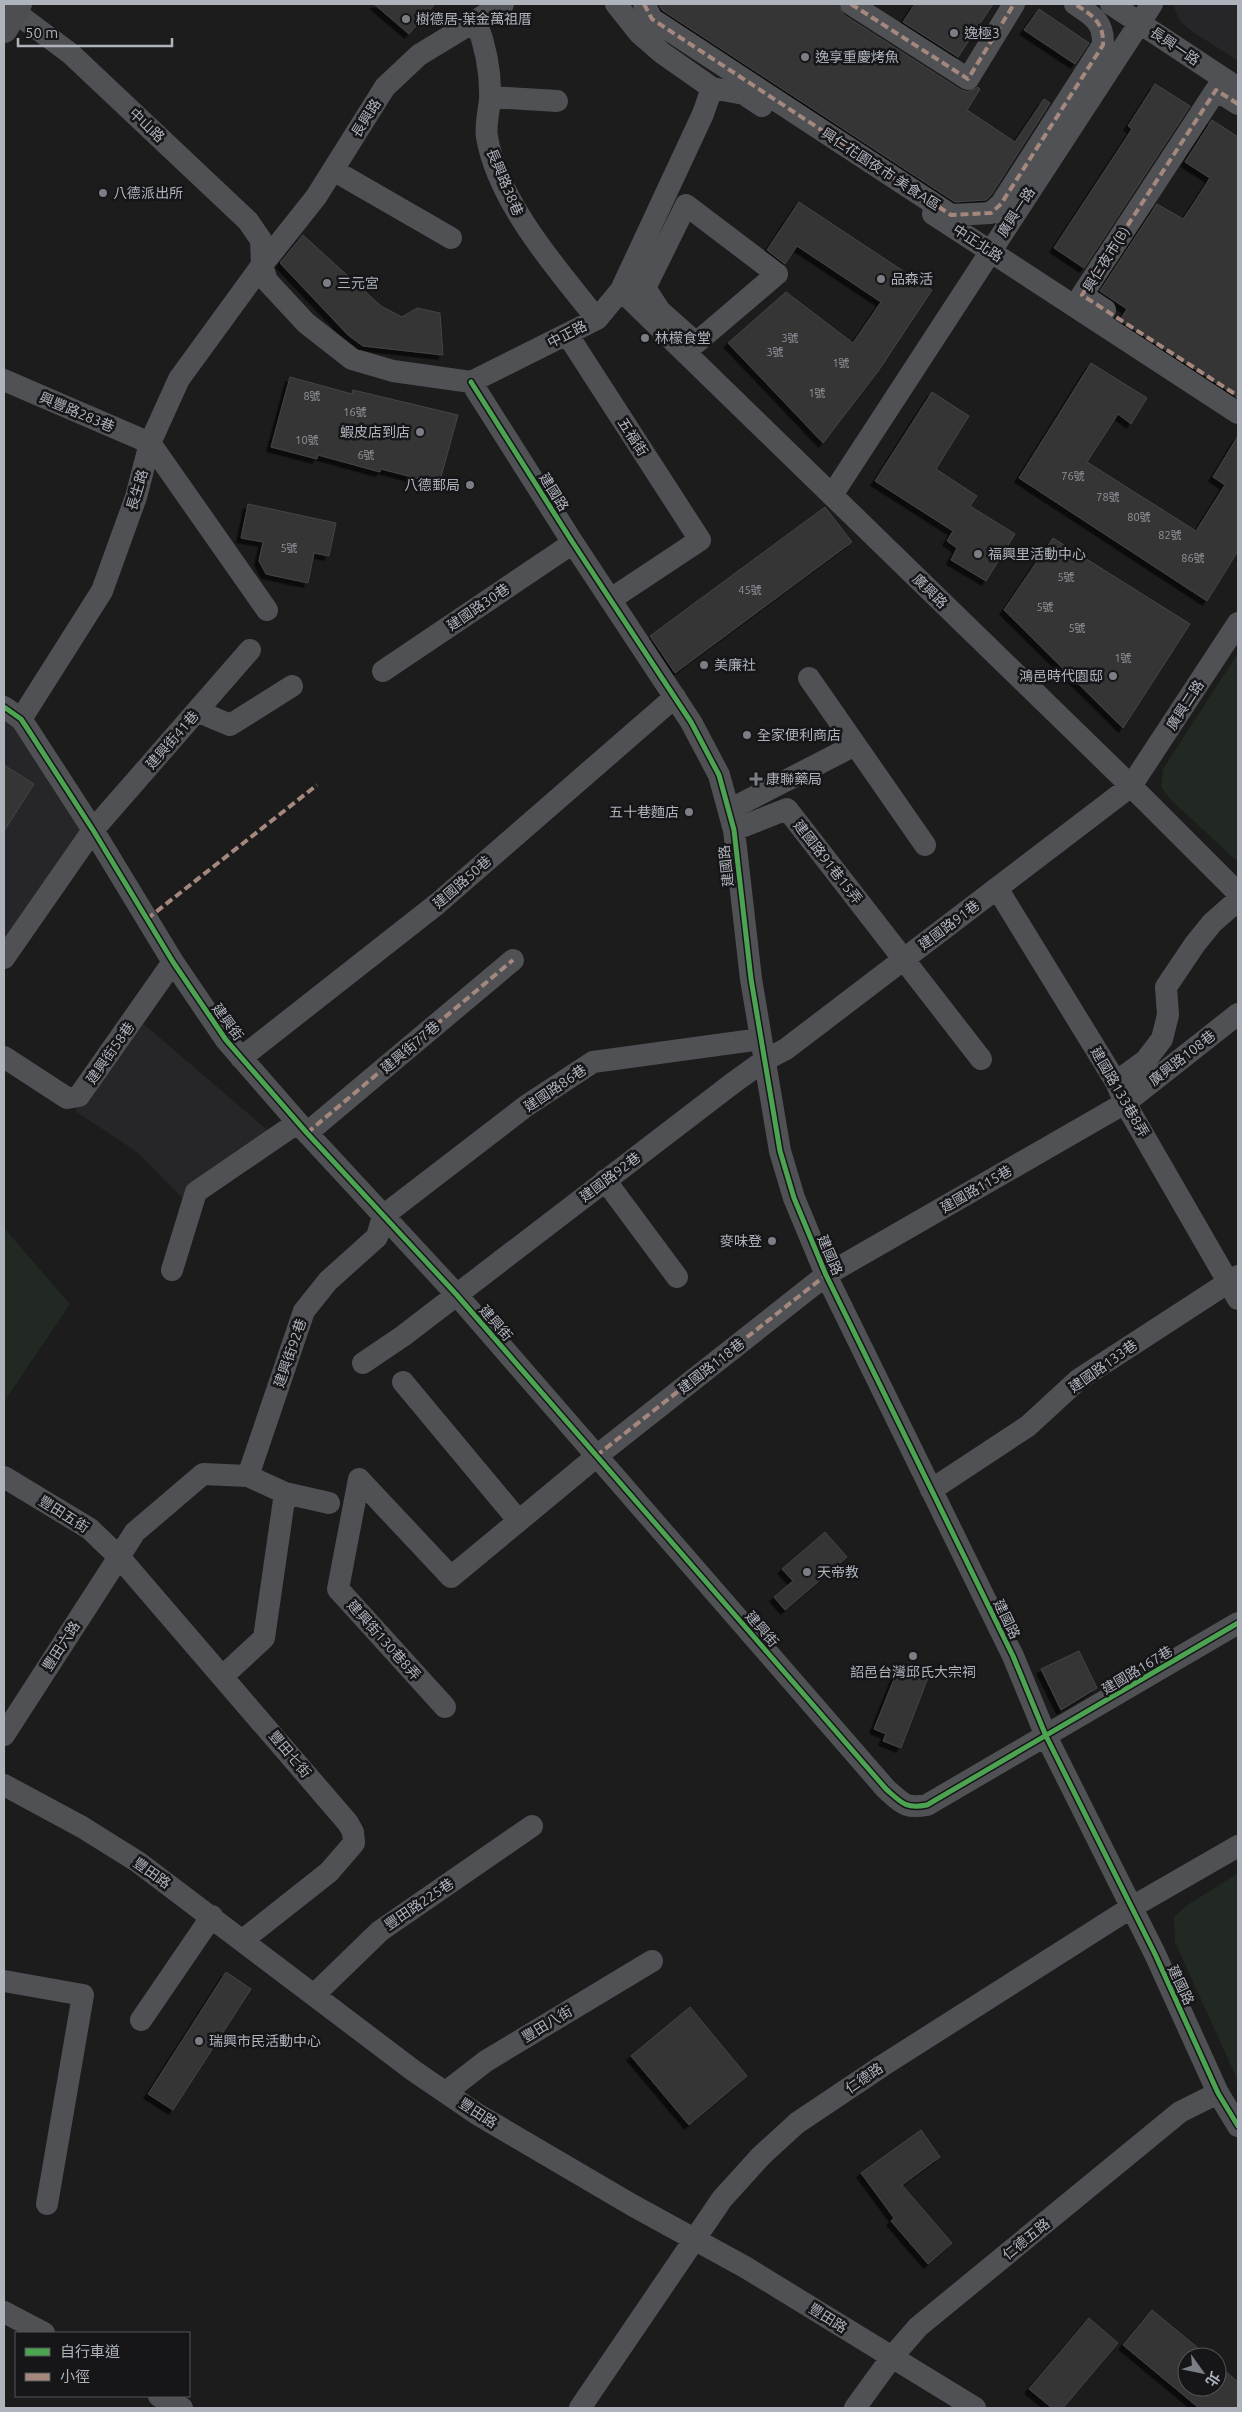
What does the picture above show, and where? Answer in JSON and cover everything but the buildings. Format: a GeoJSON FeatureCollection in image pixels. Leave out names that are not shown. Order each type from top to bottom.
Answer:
{"type":"FeatureCollection","features":[{"type":"Feature","properties":{"kind":"street","name":"長興路"},"geometry":{"type":"LineString","coordinates":[[262,265],[310,205],[385,87],[419,55],[503,4]]}},
{"type":"Feature","properties":{"kind":"street"},"geometry":{"type":"LineString","coordinates":[[616,4],[639,33],[662,53],[712,88]]}},
{"type":"Feature","properties":{"kind":"street","name":"興仁花園夜市 美食A區"},"geometry":{"type":"LineString","coordinates":[[644,4],[652,19],[951,215],[991,213],[1001,204],[1104,45],[1104,32],[1098,21],[1075,4]]}},
{"type":"Feature","properties":{"kind":"street"},"geometry":{"type":"LineString","coordinates":[[851,4],[968,79],[1014,4]]}},
{"type":"Feature","properties":{"kind":"street","name":"長興一路"},"geometry":{"type":"LineString","coordinates":[[1111,4],[1145,13],[1238,88]]}},
{"type":"Feature","properties":{"kind":"street","name":"中山路"},"geometry":{"type":"LineString","coordinates":[[10,12],[71,54],[248,221],[261,240],[262,265]]}},
{"type":"Feature","properties":{"kind":"street","name":"廣興一路"},"geometry":{"type":"LineString","coordinates":[[832,495],[1145,13]]}},
{"type":"Feature","properties":{"kind":"street","name":"長興路38巷"},"geometry":{"type":"LineString","coordinates":[[476,21],[486,46],[490,97],[487,136],[498,171],[520,219],[597,319]]}},
{"type":"Feature","properties":{"kind":"street","name":"中正北路"},"geometry":{"type":"LineString","coordinates":[[712,88],[744,94],[991,250],[1238,413]]}},
{"type":"Feature","properties":{"kind":"street","name":"中正路"},"geometry":{"type":"LineString","coordinates":[[471,382],[597,319],[621,290],[703,114],[712,88]]}},
{"type":"Feature","properties":{"kind":"street","name":"興仁夜市(B)"},"geometry":{"type":"LineString","coordinates":[[1238,104],[1216,90],[1082,295],[1238,396]]}},
{"type":"Feature","properties":{"kind":"street"},"geometry":{"type":"LineString","coordinates":[[490,97],[557,101]]}},
{"type":"Feature","properties":{"kind":"street"},"geometry":{"type":"LineString","coordinates":[[334,170],[451,238]]}},
{"type":"Feature","properties":{"kind":"street"},"geometry":{"type":"LineString","coordinates":[[686,206],[777,274],[696,343],[660,311],[645,288],[686,206]]}},
{"type":"Feature","properties":{"kind":"street"},"geometry":{"type":"LineString","coordinates":[[262,265],[266,280],[282,298],[306,323],[352,359],[393,371],[471,382]]}},
{"type":"Feature","properties":{"kind":"street","name":"長生路"},"geometry":{"type":"LineString","coordinates":[[12,713],[102,591],[136,497],[150,443],[179,379],[262,265]]}},
{"type":"Feature","properties":{"kind":"street","name":"廣興路"},"geometry":{"type":"LineString","coordinates":[[621,290],[1131,786],[1238,893]]}},
{"type":"Feature","properties":{"kind":"street","name":"五福街"},"geometry":{"type":"LineString","coordinates":[[567,334],[700,540],[611,599]]}},
{"type":"Feature","properties":{"kind":"street","name":"建國路"},"geometry":{"type":"LineString","coordinates":[[471,382],[573,543],[691,722],[719,775],[731,820],[763,1049],[780,1151],[794,1198],[826,1275],[1012,1656],[1046,1736],[1132,1907],[1218,2093],[1238,2126]]}},
{"type":"Feature","properties":{"kind":"street","name":"興豐路283巷"},"geometry":{"type":"LineString","coordinates":[[7,388],[150,443]]}},
{"type":"Feature","properties":{"kind":"street"},"geometry":{"type":"LineString","coordinates":[[150,443],[267,610]]}},
{"type":"Feature","properties":{"kind":"street","name":"建國路30巷"},"geometry":{"type":"LineString","coordinates":[[384,671],[573,543]]}},
{"type":"Feature","properties":{"kind":"street","name":"廣興二路"},"geometry":{"type":"LineString","coordinates":[[1131,786],[1238,624]]}},
{"type":"Feature","properties":{"kind":"street","name":"建興街41巷"},"geometry":{"type":"LineString","coordinates":[[4,958],[93,830],[250,650]]}},
{"type":"Feature","properties":{"kind":"street"},"geometry":{"type":"LineString","coordinates":[[809,678],[925,845]]}},
{"type":"Feature","properties":{"kind":"street"},"geometry":{"type":"LineString","coordinates":[[197,711],[230,726],[292,686]]}},
{"type":"Feature","properties":{"kind":"street","name":"建國路50巷"},"geometry":{"type":"LineString","coordinates":[[241,1058],[437,904],[675,697]]}},
{"type":"Feature","properties":{"kind":"street","name":"建興街"},"geometry":{"type":"LineString","coordinates":[[12,713],[93,830],[173,962],[226,1040],[302,1128],[456,1294],[886,1789],[904,1805],[913,1808],[927,1806],[1046,1736]]}},
{"type":"Feature","properties":{"kind":"street"},"geometry":{"type":"LineString","coordinates":[[731,820],[855,745]]}},
{"type":"Feature","properties":{"kind":"street","name":"建國路91巷"},"geometry":{"type":"LineString","coordinates":[[763,1049],[786,1048],[1131,786]]}},
{"type":"Feature","properties":{"kind":"street","name":"建國路91巷15弄"},"geometry":{"type":"LineString","coordinates":[[731,820],[787,810],[903,960]]}},
{"type":"Feature","properties":{"kind":"street","name":"建國路133巷8弄"},"geometry":{"type":"LineString","coordinates":[[997,888],[1116,1082],[1125,1103],[1235,1285]]}},
{"type":"Feature","properties":{"kind":"street"},"geometry":{"type":"LineString","coordinates":[[1116,1082],[1146,1060],[1162,1039],[1168,1015],[1166,987],[1206,930],[1238,900]]}},
{"type":"Feature","properties":{"kind":"street","name":"建興街77巷"},"geometry":{"type":"LineString","coordinates":[[172,1270],[196,1192],[302,1128],[514,960]]}},
{"type":"Feature","properties":{"kind":"street"},"geometry":{"type":"LineString","coordinates":[[903,960],[981,1059]]}},
{"type":"Feature","properties":{"kind":"street","name":"建興街58巷"},"geometry":{"type":"LineString","coordinates":[[4,1057],[67,1098],[79,1096],[173,962]]}},
{"type":"Feature","properties":{"kind":"street","name":"廣興路108巷"},"geometry":{"type":"LineString","coordinates":[[1125,1103],[1238,1014]]}},
{"type":"Feature","properties":{"kind":"street","name":"建國路92巷"},"geometry":{"type":"LineString","coordinates":[[363,1363],[403,1336],[605,1180],[763,1049]]}},
{"type":"Feature","properties":{"kind":"street","name":"建國路86巷"},"geometry":{"type":"LineString","coordinates":[[383,1216],[526,1106],[593,1062],[763,1049]]}},
{"type":"Feature","properties":{"kind":"street","name":"建國路115巷"},"geometry":{"type":"LineString","coordinates":[[826,1275],[1125,1103]]}},
{"type":"Feature","properties":{"kind":"street"},"geometry":{"type":"LineString","coordinates":[[605,1180],[677,1277]]}},
{"type":"Feature","properties":{"kind":"street","name":"建興街92巷"},"geometry":{"type":"LineString","coordinates":[[248,1476],[304,1311],[328,1281],[377,1237],[383,1216]]}},
{"type":"Feature","properties":{"kind":"street","name":"建國路118巷"},"geometry":{"type":"LineString","coordinates":[[358,1479],[451,1577],[596,1456],[826,1275]]}},
{"type":"Feature","properties":{"kind":"street","name":"建國路133巷"},"geometry":{"type":"LineString","coordinates":[[931,1490],[1028,1426],[1078,1380],[1235,1285]]}},
{"type":"Feature","properties":{"kind":"street"},"geometry":{"type":"LineString","coordinates":[[403,1382],[518,1520]]}},
{"type":"Feature","properties":{"kind":"street","name":"豐田六路"},"geometry":{"type":"LineString","coordinates":[[4,1735],[135,1532],[203,1474],[248,1476]]}},
{"type":"Feature","properties":{"kind":"street"},"geometry":{"type":"LineString","coordinates":[[248,1476],[285,1493],[329,1503]]}},
{"type":"Feature","properties":{"kind":"street","name":"豐田五街"},"geometry":{"type":"LineString","coordinates":[[4,1477],[90,1529],[120,1558]]}},
{"type":"Feature","properties":{"kind":"street","name":"建興街130巷8弄"},"geometry":{"type":"LineString","coordinates":[[358,1479],[338,1589],[445,1707]]}},
{"type":"Feature","properties":{"kind":"street"},"geometry":{"type":"LineString","coordinates":[[224,1676],[264,1638],[285,1493]]}},
{"type":"Feature","properties":{"kind":"street","name":"豐田七街"},"geometry":{"type":"LineString","coordinates":[[120,1558],[224,1676],[348,1823],[352,1832],[354,1843],[329,1872],[243,1940]]}},
{"type":"Feature","properties":{"kind":"street","name":"建國路167巷"},"geometry":{"type":"LineString","coordinates":[[1046,1736],[1238,1623]]}},
{"type":"Feature","properties":{"kind":"street","name":"豐田路"},"geometry":{"type":"LineString","coordinates":[[4,1785],[82,1828],[138,1862],[212,1916],[414,2071],[526,2144],[745,2267],[975,2408]]}},
{"type":"Feature","properties":{"kind":"street","name":"豐田路225巷"},"geometry":{"type":"LineString","coordinates":[[315,1994],[380,1931],[532,1826]]}},
{"type":"Feature","properties":{"kind":"street","name":"仁德路"},"geometry":{"type":"LineString","coordinates":[[580,2408],[722,2199],[761,2156],[797,2123],[875,2070],[1132,1907],[1238,1846]]}},
{"type":"Feature","properties":{"kind":"street"},"geometry":{"type":"LineString","coordinates":[[141,2020],[212,1916]]}},
{"type":"Feature","properties":{"kind":"street","name":"豐田八街"},"geometry":{"type":"LineString","coordinates":[[446,2092],[486,2061],[652,1961]]}},
{"type":"Feature","properties":{"kind":"street"},"geometry":{"type":"LineString","coordinates":[[4,1981],[84,1995],[48,2204]]}},
{"type":"Feature","properties":{"kind":"street","name":"仁德五路"},"geometry":{"type":"LineString","coordinates":[[855,2408],[892,2357],[918,2327],[1180,2112],[1218,2093]]}},
{"type":"Feature","properties":{"kind":"street"},"geometry":{"type":"LineString","coordinates":[[4,2312],[42,2332]]}},
{"type":"Feature","properties":{"kind":"street"},"geometry":{"type":"LineString","coordinates":[[160,2397],[182,2408]]}},
{"type":"Feature","properties":{"kind":"shaded area"},"geometry":{"type":"Polygon","coordinates":[[[1174,4],[1238,4],[1238,61],[1193,32],[1180,21],[1174,4]]]}},
{"type":"Feature","properties":{"kind":"shaded area"},"geometry":{"type":"Polygon","coordinates":[[[1238,653],[1238,862],[1172,801],[1161,787],[1163,769],[1238,653]]]}},
{"type":"Feature","properties":{"kind":"shaded area"},"geometry":{"type":"Polygon","coordinates":[[[4,718],[19,728],[84,830],[4,941],[4,718]]]}},
{"type":"Feature","properties":{"kind":"shaded area"},"geometry":{"type":"Polygon","coordinates":[[[138,1019],[272,1134],[185,1201],[137,1152],[75,1111],[138,1019]]]}},
{"type":"Feature","properties":{"kind":"shaded area"},"geometry":{"type":"Polygon","coordinates":[[[4,1228],[70,1304],[4,1402],[4,1228]]]}},
{"type":"Feature","properties":{"kind":"shaded area"},"geometry":{"type":"Polygon","coordinates":[[[1238,1873],[1238,2081],[1175,1942],[1174,1917],[1186,1906],[1238,1873]]]}},
{"type":"Feature","properties":{"kind":"marked path"},"geometry":{"type":"LineString","coordinates":[[644,4],[652,19],[951,215],[991,213],[1001,204],[1103,45],[1102,31],[1096,20],[1075,4]]}},
{"type":"Feature","properties":{"kind":"marked path"},"geometry":{"type":"LineString","coordinates":[[851,4],[968,79],[1014,4]]}},
{"type":"Feature","properties":{"kind":"marked path"},"geometry":{"type":"LineString","coordinates":[[1238,104],[1216,90],[1082,295],[1238,396]]}},
{"type":"Feature","properties":{"kind":"marked path"},"geometry":{"type":"LineString","coordinates":[[147,919],[317,785]]}},
{"type":"Feature","properties":{"kind":"marked path"},"geometry":{"type":"LineString","coordinates":[[307,1133],[513,960]]}},
{"type":"Feature","properties":{"kind":"marked path"},"geometry":{"type":"LineString","coordinates":[[596,1456],[826,1275]]}},
{"type":"Feature","properties":{"kind":"cycle path"},"geometry":{"type":"LineString","coordinates":[[471,382],[573,543],[691,722],[719,775],[734,830],[751,979],[780,1151],[794,1198],[826,1275],[1013,1656],[1046,1736],[1155,1954],[1218,2093],[1238,2126]]}},
{"type":"Feature","properties":{"kind":"cycle path"},"geometry":{"type":"LineString","coordinates":[[4,707],[21,719],[93,830],[173,962],[226,1040],[307,1133],[456,1294],[886,1789],[904,1804],[914,1806],[927,1805],[1238,1623]]}},
{"type":"Feature","properties":{"kind":"place","name":"樹德居-葉金萬祖厝"},"geometry":{"type":"Point","coordinates":[406,19]}},
{"type":"Feature","properties":{"kind":"place","name":"逸極3"},"geometry":{"type":"Point","coordinates":[954,33]}},
{"type":"Feature","properties":{"kind":"place","name":"逸享重慶烤魚"},"geometry":{"type":"Point","coordinates":[805,57]}},
{"type":"Feature","properties":{"kind":"place","name":"八德派出所"},"geometry":{"type":"Point","coordinates":[103,193]}},
{"type":"Feature","properties":{"kind":"place","name":"品森活"},"geometry":{"type":"Point","coordinates":[881,279]}},
{"type":"Feature","properties":{"kind":"place","name":"三元宮"},"geometry":{"type":"Point","coordinates":[327,283]}},
{"type":"Feature","properties":{"kind":"place","name":"林檬食堂"},"geometry":{"type":"Point","coordinates":[645,338]}},
{"type":"Feature","properties":{"kind":"place","name":"蝦皮店到店"},"geometry":{"type":"Point","coordinates":[420,432]}},
{"type":"Feature","properties":{"kind":"place","name":"八德郵局"},"geometry":{"type":"Point","coordinates":[470,485]}},
{"type":"Feature","properties":{"kind":"place","name":"福興里活動中心"},"geometry":{"type":"Point","coordinates":[978,554]}},
{"type":"Feature","properties":{"kind":"place","name":"美廉社"},"geometry":{"type":"Point","coordinates":[704,665]}},
{"type":"Feature","properties":{"kind":"place","name":"鴻邑時代園邸"},"geometry":{"type":"Point","coordinates":[1113,676]}},
{"type":"Feature","properties":{"kind":"place","name":"全家便利商店"},"geometry":{"type":"Point","coordinates":[747,735]}},
{"type":"Feature","properties":{"kind":"place","name":"康聯藥局"},"geometry":{"type":"Point","coordinates":[756,779]}},
{"type":"Feature","properties":{"kind":"place","name":"五十巷麵店"},"geometry":{"type":"Point","coordinates":[689,812]}},
{"type":"Feature","properties":{"kind":"place","name":"麥味登"},"geometry":{"type":"Point","coordinates":[772,1241]}},
{"type":"Feature","properties":{"kind":"place","name":"天帝教"},"geometry":{"type":"Point","coordinates":[807,1572]}},
{"type":"Feature","properties":{"kind":"place","name":"詔邑台灣邱氏大宗祠"},"geometry":{"type":"Point","coordinates":[913,1656]}},
{"type":"Feature","properties":{"kind":"place","name":"瑞興市民活動中心"},"geometry":{"type":"Point","coordinates":[199,2041]}}]}
